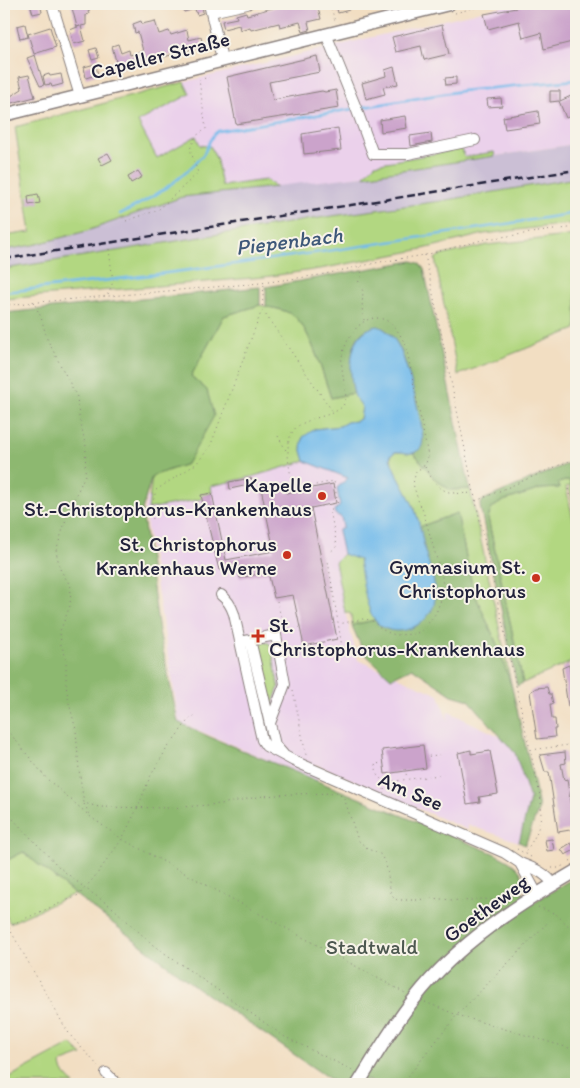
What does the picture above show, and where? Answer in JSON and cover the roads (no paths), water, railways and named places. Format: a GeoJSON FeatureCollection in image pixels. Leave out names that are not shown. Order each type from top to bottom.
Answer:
{"type":"FeatureCollection","features":[{"type":"Feature","properties":{"kind":"street"},"geometry":{"type":"LineString","coordinates":[[52,4],[80,96]]}},
{"type":"Feature","properties":{"kind":"street"},"geometry":{"type":"LineString","coordinates":[[222,60],[210,8],[247,4]]}},
{"type":"Feature","properties":{"kind":"street","name":"Capeller Straße"},"geometry":{"type":"LineString","coordinates":[[4,115],[449,4]]}},
{"type":"Feature","properties":{"kind":"street"},"geometry":{"type":"LineString","coordinates":[[332,33],[373,154],[408,154],[475,140]]}},
{"type":"Feature","properties":{"kind":"street","name":"Am See"},"geometry":{"type":"LineString","coordinates":[[220,595],[226,598],[231,605],[245,641],[275,745],[286,756]]}},
{"type":"Feature","properties":{"kind":"street"},"geometry":{"type":"LineString","coordinates":[[245,641],[276,635],[285,684],[270,723]]}},
{"type":"Feature","properties":{"kind":"street","name":"Am See"},"geometry":{"type":"LineString","coordinates":[[245,641],[262,740],[266,746],[505,853],[520,863],[538,870],[549,878],[554,885]]}},
{"type":"Feature","properties":{"kind":"street"},"geometry":{"type":"LineString","coordinates":[[520,863],[537,894]]}},
{"type":"Feature","properties":{"kind":"street","name":"Goetheweg"},"geometry":{"type":"LineString","coordinates":[[361,1080],[414,998],[456,953],[522,904],[576,871]]}},
{"type":"Feature","properties":{"kind":"street"},"geometry":{"type":"LineString","coordinates":[[106,1073],[117,1084]]}},
{"type":"Feature","properties":{"kind":"water"},"geometry":{"type":"Polygon","coordinates":[[[378,326],[385,329],[399,347],[419,412],[423,438],[422,447],[412,453],[395,452],[390,458],[417,515],[434,581],[435,593],[433,609],[427,617],[419,624],[400,631],[390,630],[381,626],[374,619],[366,599],[359,560],[343,554],[338,531],[343,527],[341,517],[335,514],[334,510],[340,506],[337,488],[348,478],[305,461],[301,447],[303,437],[315,429],[340,426],[360,419],[362,407],[355,396],[352,385],[352,353],[361,335],[368,329],[378,326]]]}},
{"type":"Feature","properties":{"kind":"waterway"},"geometry":{"type":"LineString","coordinates":[[358,108],[461,91],[576,80]]}},
{"type":"Feature","properties":{"kind":"waterway"},"geometry":{"type":"LineString","coordinates":[[120,214],[154,196],[184,174],[202,156],[210,140],[218,131],[353,109]]}},
{"type":"Feature","properties":{"kind":"waterway","name":"Piepenbach"},"geometry":{"type":"LineString","coordinates":[[4,292],[290,256],[576,213]]}},
{"type":"Feature","properties":{"kind":"railway"},"geometry":{"type":"LineString","coordinates":[[4,259],[576,170]]}},
{"type":"Feature","properties":{"kind":"place","name":"Kapelle St.-Christophorus-Krankenhaus"},"geometry":{"type":"Point","coordinates":[322,496]}},
{"type":"Feature","properties":{"kind":"place","name":"St. Christophorus Krankenhaus Werne"},"geometry":{"type":"Point","coordinates":[287,555]}},
{"type":"Feature","properties":{"kind":"place","name":"Gymnasium St. Christophorus"},"geometry":{"type":"Point","coordinates":[536,578]}},
{"type":"Feature","properties":{"kind":"place","name":"St. Christophorus-Krankenhaus"},"geometry":{"type":"Point","coordinates":[258,636]}},
{"type":"Feature","properties":{"kind":"park label","name":"Stadtwald"},"geometry":{"type":"Point","coordinates":[372,946]}}]}
